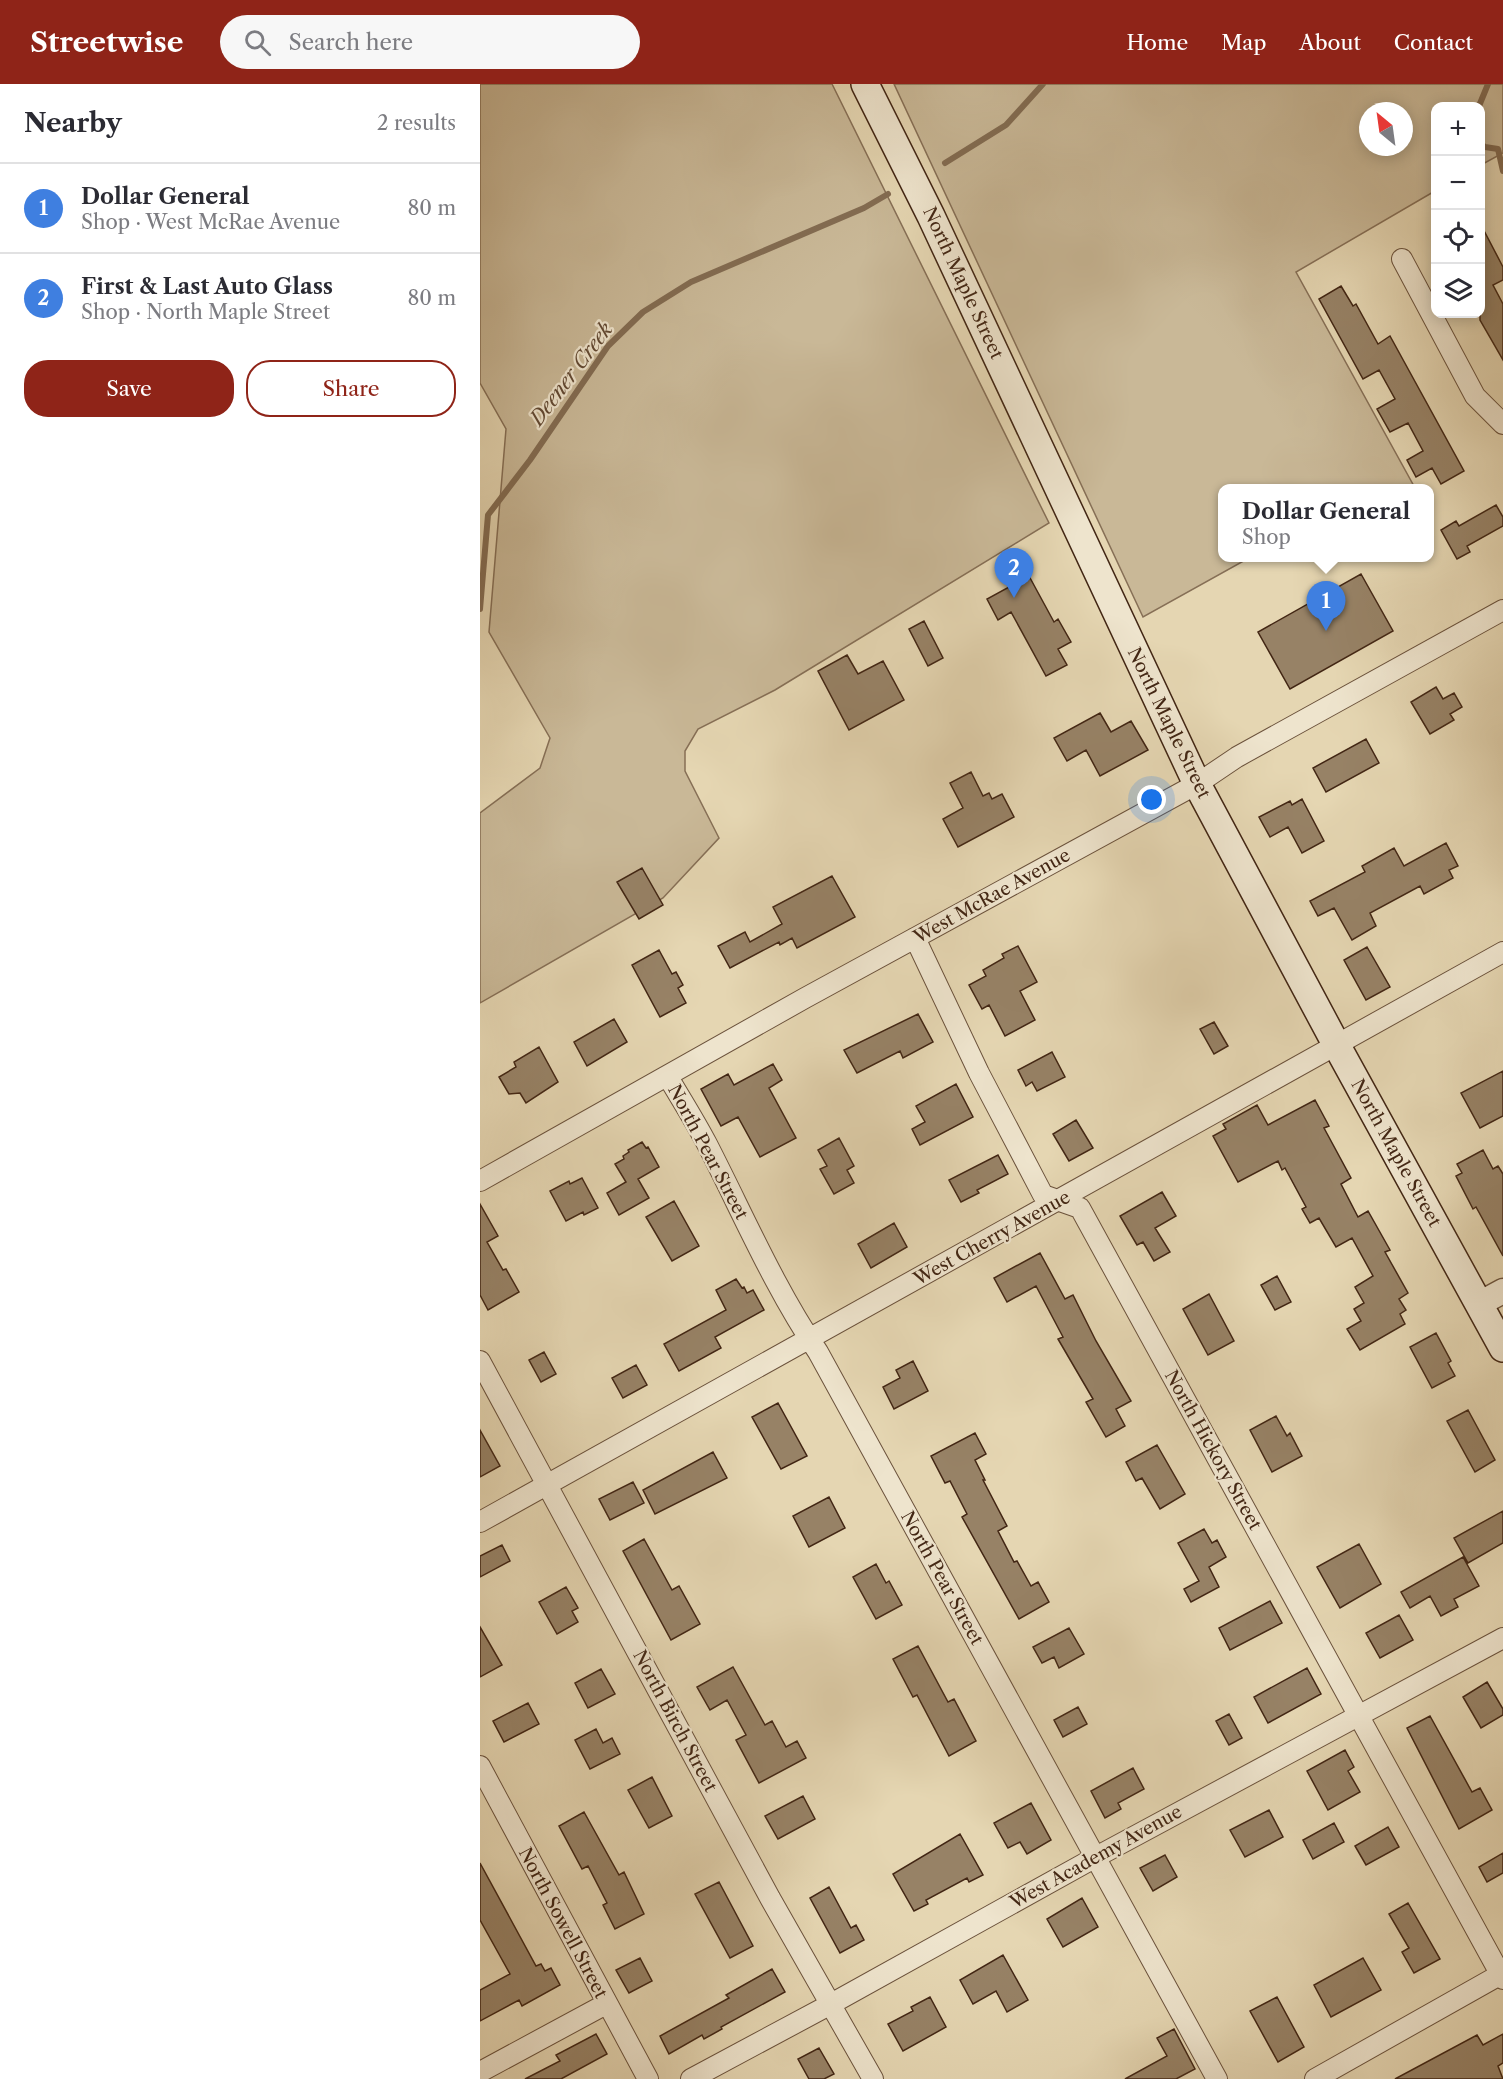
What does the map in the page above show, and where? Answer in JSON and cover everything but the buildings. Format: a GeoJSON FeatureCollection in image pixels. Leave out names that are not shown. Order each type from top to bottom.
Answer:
{"type":"FeatureCollection","features":[{"type":"Feature","properties":{"kind":"main road","name":"North Maple Street"},"geometry":{"type":"LineString","coordinates":[[865,84],[931,216],[1197,784],[1337,1046],[1503,1348]]}},
{"type":"Feature","properties":{"kind":"street"},"geometry":{"type":"LineString","coordinates":[[1402,260],[1475,396],[1503,424]]}},
{"type":"Feature","properties":{"kind":"street","name":"West McRae Avenue"},"geometry":{"type":"LineString","coordinates":[[480,1181],[915,938],[1197,784],[1237,757],[1503,610]]}},
{"type":"Feature","properties":{"kind":"street","name":"North Hickory Street"},"geometry":{"type":"LineString","coordinates":[[915,938],[979,1073],[1043,1195],[1080,1208],[1502,1975]]}},
{"type":"Feature","properties":{"kind":"street","name":"West Cherry Avenue"},"geometry":{"type":"LineString","coordinates":[[480,1521],[1503,952]]}},
{"type":"Feature","properties":{"kind":"street","name":"North Pear Street"},"geometry":{"type":"LineString","coordinates":[[668,1077],[706,1143],[796,1320],[809,1339],[1217,2079]]}},
{"type":"Feature","properties":{"kind":"street"},"geometry":{"type":"LineString","coordinates":[[1479,1304],[1503,1290]]}},
{"type":"Feature","properties":{"kind":"street","name":"North Birch Street"},"geometry":{"type":"LineString","coordinates":[[480,1361],[770,1898],[873,2079]]}},
{"type":"Feature","properties":{"kind":"street","name":"West Academy Avenue"},"geometry":{"type":"LineString","coordinates":[[691,2079],[1503,1638]]}},
{"type":"Feature","properties":{"kind":"street","name":"North Sowell Street"},"geometry":{"type":"LineString","coordinates":[[480,1766],[648,2079]]}},
{"type":"Feature","properties":{"kind":"street"},"geometry":{"type":"LineString","coordinates":[[1315,2079],[1502,1975]]}},
{"type":"Feature","properties":{"kind":"street"},"geometry":{"type":"LineString","coordinates":[[480,2072],[606,2004]]}},
{"type":"Feature","properties":{"kind":"shaded area"},"geometry":{"type":"Polygon","coordinates":[[[480,84],[832,84],[1049,523],[775,690],[698,729],[685,751],[685,771],[719,838],[663,898],[480,1003],[480,813],[540,768],[550,738],[489,632],[506,429],[480,383],[480,84]]]}},
{"type":"Feature","properties":{"kind":"shaded area"},"geometry":{"type":"Polygon","coordinates":[[[894,84],[1503,84],[1503,153],[1485,163],[1485,102],[1431,102],[1431,193],[1296,272],[1413,484],[1218,484],[1218,562],[1242,562],[1143,617],[894,84]]]}},
{"type":"Feature","properties":{"kind":"waterway","name":"Deener Creek"},"geometry":{"type":"LineString","coordinates":[[945,163],[1006,125],[1043,84]]}},
{"type":"Feature","properties":{"kind":"waterway"},"geometry":{"type":"LineString","coordinates":[[1481,102],[1488,84]]}},
{"type":"Feature","properties":{"kind":"waterway"},"geometry":{"type":"LineString","coordinates":[[1485,147],[1498,149],[1503,171]]}},
{"type":"Feature","properties":{"kind":"waterway","name":"Deener Creek"},"geometry":{"type":"LineString","coordinates":[[480,609],[488,515],[530,460],[608,346],[643,312],[691,282],[864,208],[888,194]]}},
{"type":"Feature","properties":{"kind":"place","name":"First & Last Auto Glass"},"geometry":{"type":"Point","coordinates":[1014,598]}},
{"type":"Feature","properties":{"kind":"place","name":"Dollar General"},"geometry":{"type":"Point","coordinates":[1326,631]}}]}
